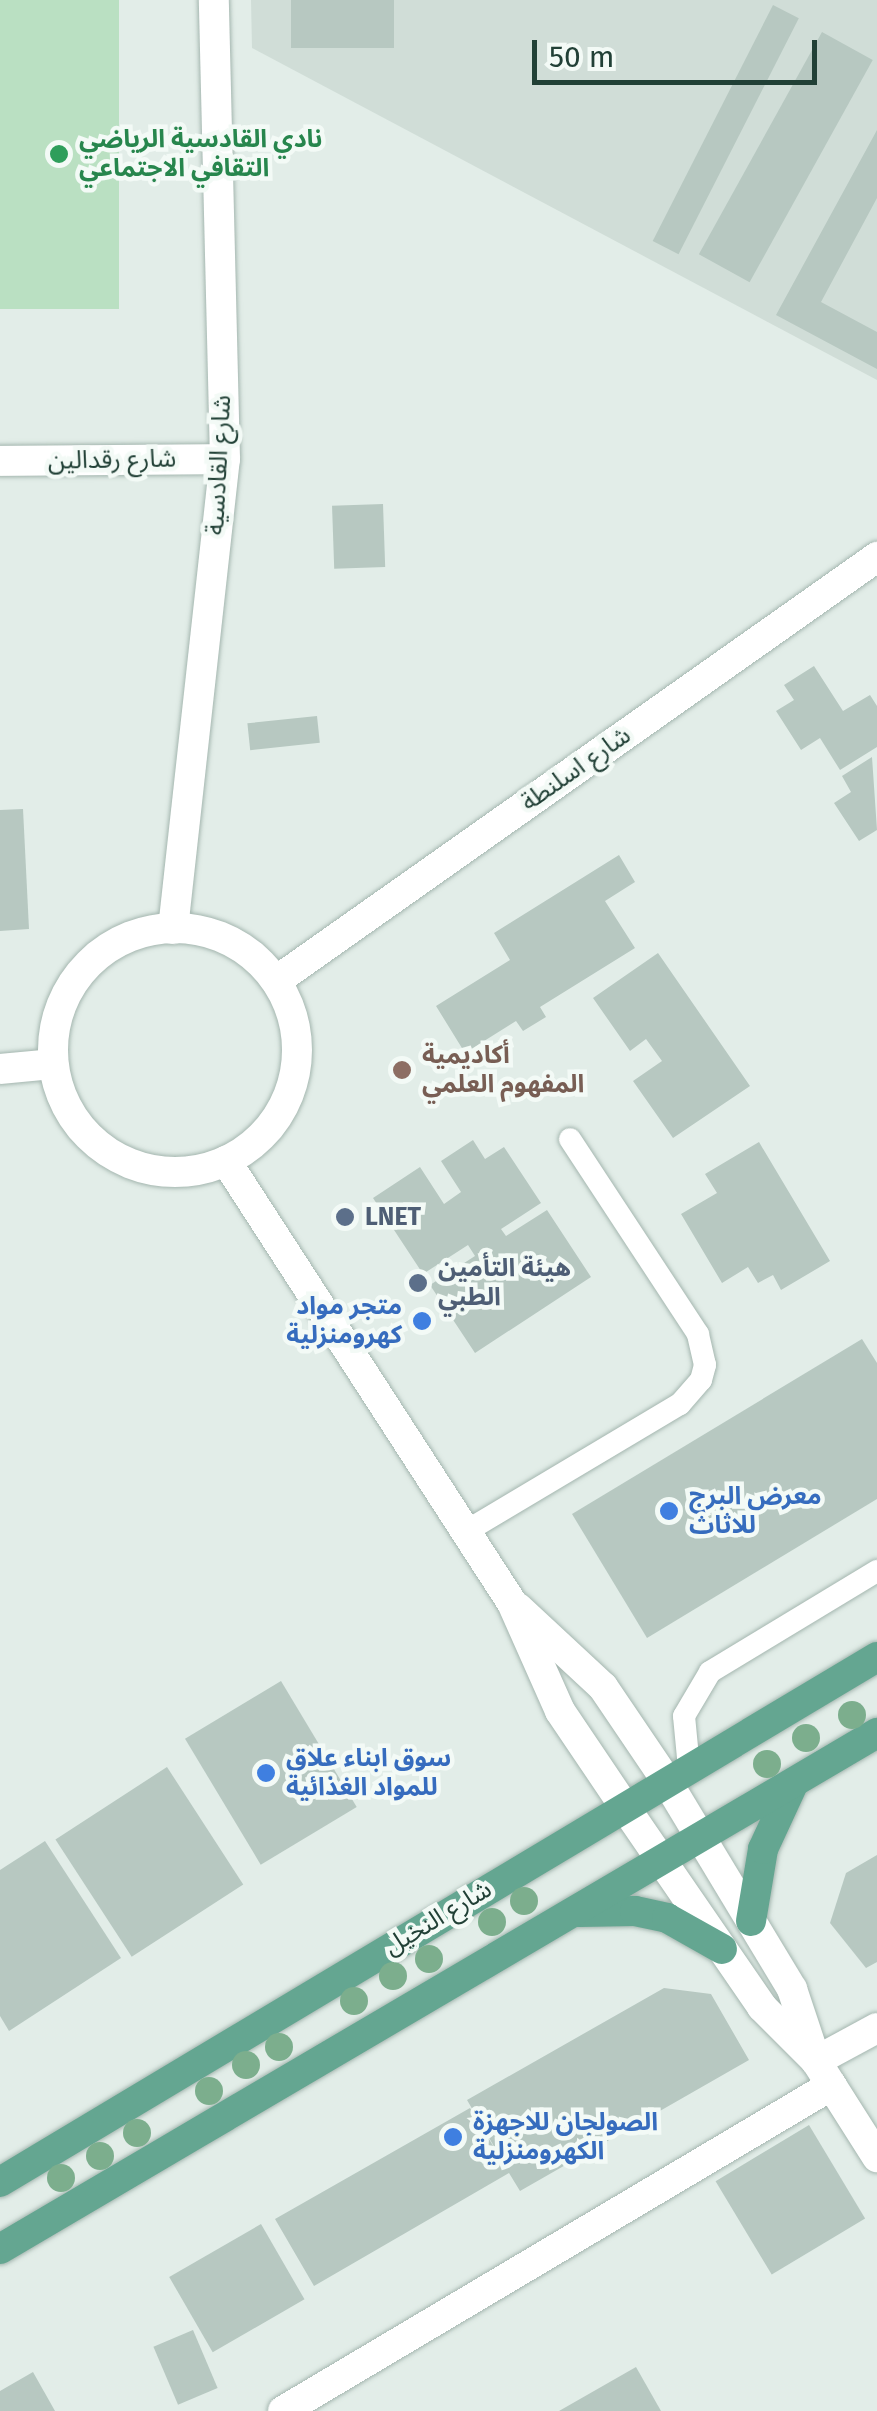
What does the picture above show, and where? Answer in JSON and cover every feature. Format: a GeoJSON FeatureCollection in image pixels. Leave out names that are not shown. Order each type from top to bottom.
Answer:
{"type":"FeatureCollection","features":[{"type":"Feature","properties":{"kind":"main road","name":"شارع النخيل"},"geometry":{"type":"LineString","coordinates":[[0,2182],[877,1657]]}},
{"type":"Feature","properties":{"kind":"main road"},"geometry":{"type":"LineString","coordinates":[[0,2249],[877,1734]]}},
{"type":"Feature","properties":{"kind":"main road"},"geometry":{"type":"LineString","coordinates":[[751,1921],[763,1850],[794,1784]]}},
{"type":"Feature","properties":{"kind":"main road"},"geometry":{"type":"LineString","coordinates":[[572,1913],[603,1909],[667,1918],[722,1949]]}},
{"type":"Feature","properties":{"kind":"street","name":"شارع القادسية"},"geometry":{"type":"LineString","coordinates":[[173,929],[225,459],[214,0]]}},
{"type":"Feature","properties":{"kind":"street","name":"شارع رقدالين"},"geometry":{"type":"LineString","coordinates":[[0,461],[225,459]]}},
{"type":"Feature","properties":{"kind":"street","name":"شارع اسلنطة"},"geometry":{"type":"LineString","coordinates":[[276,981],[877,557]]}},
{"type":"Feature","properties":{"kind":"street"},"geometry":{"type":"LineString","coordinates":[[173,929],[197,930],[241,948],[276,981],[296,1038],[288,1097],[262,1134],[226,1161],[162,1172],[129,1164],[78,1124],[54,1064],[60,1008],[84,970],[117,943],[173,929]]}},
{"type":"Feature","properties":{"kind":"street"},"geometry":{"type":"LineString","coordinates":[[0,1069],[54,1064]]}},
{"type":"Feature","properties":{"kind":"street"},"geometry":{"type":"LineString","coordinates":[[226,1161],[512,1603],[560,1711],[775,2024],[824,2073],[877,2157]]}},
{"type":"Feature","properties":{"kind":"street"},"geometry":{"type":"LineString","coordinates":[[512,1603],[602,1686],[678,1774],[702,1836],[801,2008],[824,2073]]}},
{"type":"Feature","properties":{"kind":"street"},"geometry":{"type":"LineString","coordinates":[[282,2411],[824,2073],[877,2028]]}},
{"type":"Feature","properties":{"kind":"lane"},"geometry":{"type":"LineString","coordinates":[[465,1532],[680,1404],[692,1394],[706,1364],[698,1334],[570,1139]]}},
{"type":"Feature","properties":{"kind":"lane"},"geometry":{"type":"LineString","coordinates":[[678,1774],[684,1716],[710,1672],[877,1571]]}},
{"type":"Feature","properties":{"kind":"shaded area"},"geometry":{"type":"Polygon","coordinates":[[[251,0],[877,0],[877,380],[252,48],[251,0]]]}},
{"type":"Feature","properties":{"kind":"green space","name":"نادي القادسية الرياضي التقافي الاجتماعي"},"geometry":{"type":"Polygon","coordinates":[[[0,0],[119,0],[119,309],[0,309],[0,0]]]}},
{"type":"Feature","properties":{"kind":"building"},"geometry":{"type":"Polygon","coordinates":[[[291,0],[394,0],[394,48],[291,48],[291,0]]]}},
{"type":"Feature","properties":{"kind":"building"},"geometry":{"type":"Polygon","coordinates":[[[773,5],[799,18],[679,254],[653,241],[773,5]]]}},
{"type":"Feature","properties":{"kind":"building"},"geometry":{"type":"Polygon","coordinates":[[[822,32],[873,60],[750,282],[699,254],[822,32]]]}},
{"type":"Feature","properties":{"kind":"building"},"geometry":{"type":"Polygon","coordinates":[[[877,130],[877,198],[821,302],[877,332],[877,369],[776,315],[877,130]]]}},
{"type":"Feature","properties":{"kind":"building"},"geometry":{"type":"Polygon","coordinates":[[[383,504],[385,567],[334,569],[332,506],[383,504]]]}},
{"type":"Feature","properties":{"kind":"building"},"geometry":{"type":"Polygon","coordinates":[[[814,666],[843,711],[870,695],[877,706],[877,747],[840,770],[820,738],[801,750],[776,711],[794,700],[784,685],[814,666]]]}},
{"type":"Feature","properties":{"kind":"building"},"geometry":{"type":"Polygon","coordinates":[[[317,716],[320,743],[250,750],[247,723],[317,716]]]}},
{"type":"Feature","properties":{"kind":"building"},"geometry":{"type":"Polygon","coordinates":[[[872,757],[877,830],[859,841],[834,803],[851,792],[842,776],[872,757]]]}},
{"type":"Feature","properties":{"kind":"building"},"geometry":{"type":"Polygon","coordinates":[[[23,809],[29,929],[0,931],[0,810],[23,809]]]}},
{"type":"Feature","properties":{"kind":"building"},"geometry":{"type":"Polygon","coordinates":[[[619,855],[635,882],[605,901],[635,948],[540,1007],[546,1017],[523,1031],[516,1021],[465,1053],[436,1006],[510,960],[494,933],[619,855]]]}},
{"type":"Feature","properties":{"kind":"building"},"geometry":{"type":"Polygon","coordinates":[[[658,953],[750,1086],[673,1138],[633,1081],[662,1061],[646,1039],[630,1051],[593,998],[658,953]]]}},
{"type":"Feature","properties":{"kind":"building"},"geometry":{"type":"Polygon","coordinates":[[[473,1140],[485,1159],[504,1147],[541,1203],[501,1229],[506,1236],[547,1210],[591,1277],[475,1353],[430,1285],[475,1256],[468,1245],[423,1274],[373,1198],[420,1167],[444,1204],[461,1192],[441,1161],[473,1140]]]}},
{"type":"Feature","properties":{"kind":"building"},"geometry":{"type":"Polygon","coordinates":[[[759,1142],[830,1261],[781,1290],[773,1275],[758,1283],[748,1267],[722,1283],[681,1214],[717,1193],[705,1174],[759,1142]]]}},
{"type":"Feature","properties":{"kind":"building"},"geometry":{"type":"Polygon","coordinates":[[[862,1339],[877,1363],[877,1499],[647,1638],[572,1514],[862,1339]]]}},
{"type":"Feature","properties":{"kind":"building"},"geometry":{"type":"Polygon","coordinates":[[[281,1681],[357,1807],[261,1865],[185,1739],[281,1681]]]}},
{"type":"Feature","properties":{"kind":"building"},"geometry":{"type":"Polygon","coordinates":[[[167,1767],[243,1884],[132,1957],[55,1839],[167,1767]]]}},
{"type":"Feature","properties":{"kind":"building"},"geometry":{"type":"Polygon","coordinates":[[[45,1841],[121,1958],[9,2031],[0,2016],[0,1870],[45,1841]]]}},
{"type":"Feature","properties":{"kind":"building"},"geometry":{"type":"Polygon","coordinates":[[[877,1855],[877,1962],[866,1968],[830,1923],[846,1873],[877,1855]]]}},
{"type":"Feature","properties":{"kind":"building"},"geometry":{"type":"Polygon","coordinates":[[[664,1988],[711,1994],[749,2060],[520,2191],[509,2173],[314,2286],[275,2219],[470,2108],[506,2167],[467,2100],[664,1988]]]}},
{"type":"Feature","properties":{"kind":"building"},"geometry":{"type":"Polygon","coordinates":[[[809,2125],[865,2218],[772,2275],[716,2181],[809,2125]]]}},
{"type":"Feature","properties":{"kind":"building"},"geometry":{"type":"Polygon","coordinates":[[[261,2224],[304,2299],[213,2352],[169,2277],[261,2224]]]}},
{"type":"Feature","properties":{"kind":"building"},"geometry":{"type":"Polygon","coordinates":[[[193,2330],[218,2388],[178,2405],[153,2347],[193,2330]]]}},
{"type":"Feature","properties":{"kind":"building"},"geometry":{"type":"Polygon","coordinates":[[[636,2367],[661,2411],[559,2411],[636,2367]]]}},
{"type":"Feature","properties":{"kind":"building"},"geometry":{"type":"Polygon","coordinates":[[[33,2372],[55,2411],[0,2411],[0,2391],[33,2372]]]}},
{"type":"Feature","properties":{"kind":"place","name":"نادي القادسية الرياضي التقافي الاجتماعي"},"geometry":{"type":"Point","coordinates":[59,154]}},
{"type":"Feature","properties":{"kind":"place","name":"أكاديمية المفهوم العلمي"},"geometry":{"type":"Point","coordinates":[402,1070]}},
{"type":"Feature","properties":{"kind":"place","name":"LNET"},"geometry":{"type":"Point","coordinates":[345,1217]}},
{"type":"Feature","properties":{"kind":"place","name":"هيئة التأمين الطبي"},"geometry":{"type":"Point","coordinates":[418,1283]}},
{"type":"Feature","properties":{"kind":"place","name":"متجر مواد كهرومنزلية"},"geometry":{"type":"Point","coordinates":[422,1321]}},
{"type":"Feature","properties":{"kind":"place","name":"معرض البرج للاثاث"},"geometry":{"type":"Point","coordinates":[669,1511]}},
{"type":"Feature","properties":{"kind":"place","name":"سوق ابناء علاق للمواد الغذائية"},"geometry":{"type":"Point","coordinates":[266,1773]}},
{"type":"Feature","properties":{"kind":"place","name":"الصولجان للاجهزة الكهرومنزلية"},"geometry":{"type":"Point","coordinates":[453,2137]}}]}
